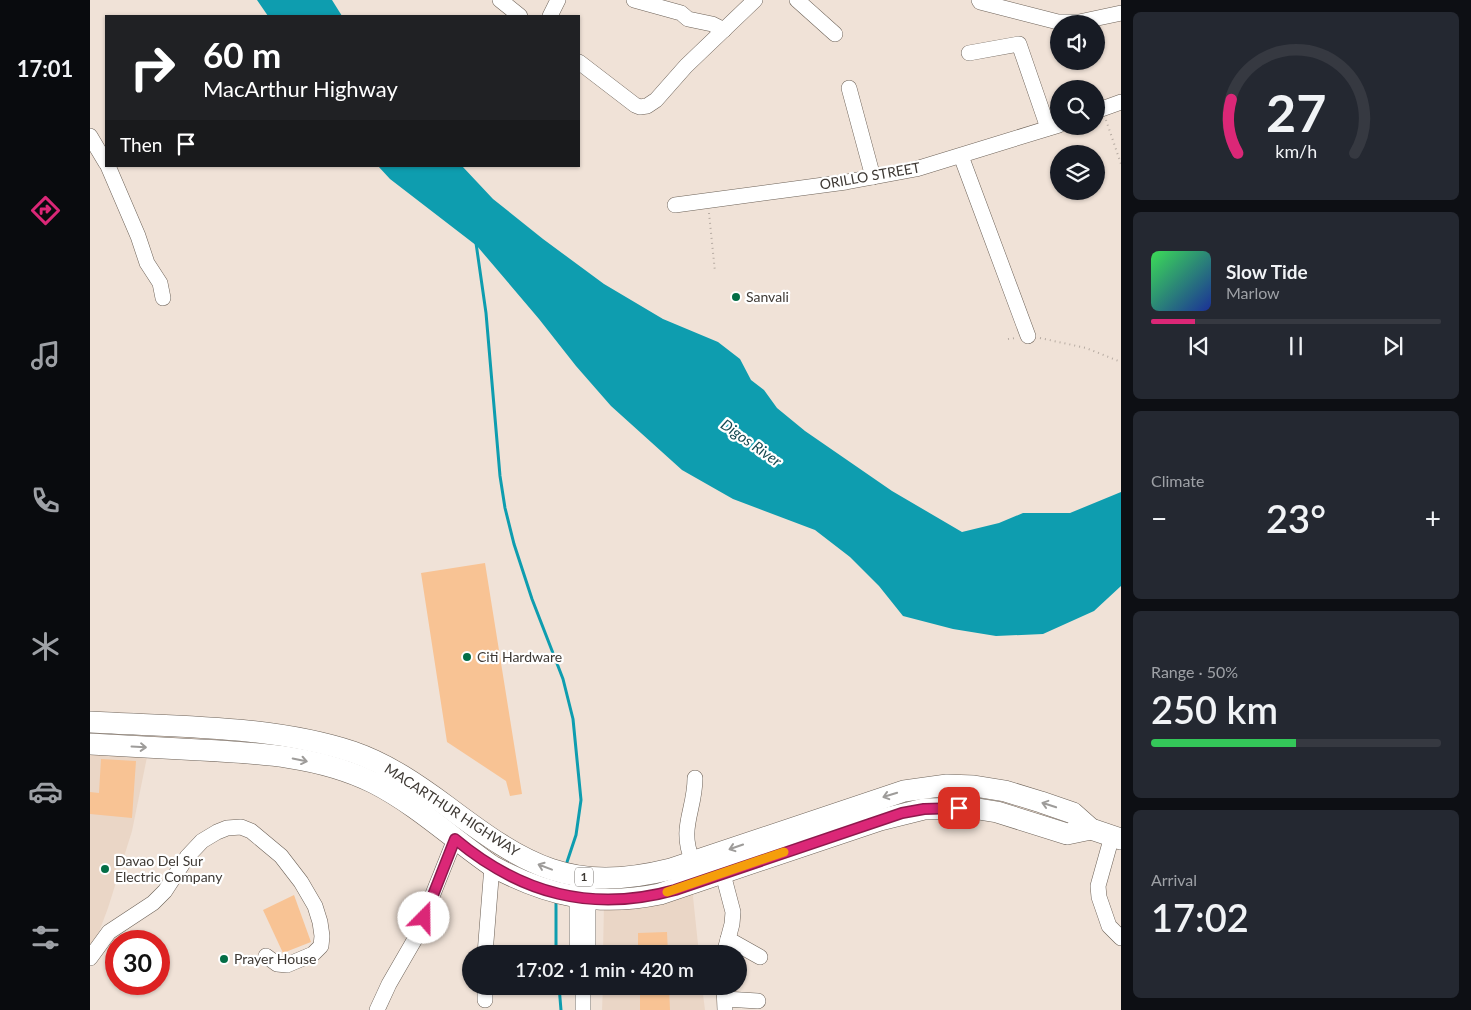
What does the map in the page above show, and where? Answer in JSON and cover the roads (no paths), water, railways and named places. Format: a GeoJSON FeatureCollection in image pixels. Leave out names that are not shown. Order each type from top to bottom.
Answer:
{"type":"FeatureCollection","features":[{"type":"Feature","properties":{"kind":"highway","name":"MACARTHUR HIGHWAY"},"geometry":{"type":"LineString","coordinates":[[90,722],[275,734],[302,738],[355,753],[383,764],[406,777],[507,849],[533,862],[582,877],[620,878],[642,876],[693,862],[904,791],[947,785],[974,786],[1005,791],[1073,813],[1090,829],[1117,838]]}},
{"type":"Feature","properties":{"kind":"highway","name":"MACARTHUR HIGHWAY"},"geometry":{"type":"LineString","coordinates":[[90,744],[263,754],[317,763],[374,783],[406,803],[492,866],[539,889],[583,899],[608,900],[649,896],[675,890],[880,820],[924,809],[972,808],[997,812],[1067,834],[1090,829]]}},
{"type":"Feature","properties":{"kind":"street"},"geometry":{"type":"LineString","coordinates":[[500,0],[519,15]]}},
{"type":"Feature","properties":{"kind":"street"},"geometry":{"type":"LineString","coordinates":[[550,15],[558,0]]}},
{"type":"Feature","properties":{"kind":"street"},"geometry":{"type":"LineString","coordinates":[[634,0],[681,14],[688,19],[712,24],[724,30]]}},
{"type":"Feature","properties":{"kind":"street"},"geometry":{"type":"LineString","coordinates":[[580,63],[635,105],[640,107],[647,106],[656,100],[686,66],[755,0]]}},
{"type":"Feature","properties":{"kind":"street"},"geometry":{"type":"LineString","coordinates":[[797,0],[835,34]]}},
{"type":"Feature","properties":{"kind":"street"},"geometry":{"type":"LineString","coordinates":[[979,0],[980,2],[1058,22],[1079,22],[1121,13]]}},
{"type":"Feature","properties":{"kind":"street"},"geometry":{"type":"LineString","coordinates":[[969,53],[1019,44],[1050,119]]}},
{"type":"Feature","properties":{"kind":"street"},"geometry":{"type":"LineString","coordinates":[[849,88],[873,177]]}},
{"type":"Feature","properties":{"kind":"street"},"geometry":{"type":"LineString","coordinates":[[1105,108],[1121,102]]}},
{"type":"Feature","properties":{"kind":"street","name":"ORILLO STREET"},"geometry":{"type":"LineString","coordinates":[[676,205],[779,192],[916,169],[1050,127]]}},
{"type":"Feature","properties":{"kind":"street"},"geometry":{"type":"LineString","coordinates":[[90,136],[105,162]]}},
{"type":"Feature","properties":{"kind":"street"},"geometry":{"type":"LineString","coordinates":[[961,156],[1028,336]]}},
{"type":"Feature","properties":{"kind":"street"},"geometry":{"type":"LineString","coordinates":[[108,167],[138,236],[147,262],[160,284],[163,298]]}},
{"type":"Feature","properties":{"kind":"street"},"geometry":{"type":"LineString","coordinates":[[693,862],[688,851],[686,829],[693,804],[695,778]]}},
{"type":"Feature","properties":{"kind":"street"},"geometry":{"type":"LineString","coordinates":[[90,958],[109,932],[118,924],[153,903],[165,891],[187,857],[202,841],[227,828],[241,827],[251,831],[281,856],[301,882],[315,906],[320,922],[321,946],[313,954],[287,965],[277,964],[266,956]]}},
{"type":"Feature","properties":{"kind":"street"},"geometry":{"type":"LineString","coordinates":[[1117,838],[1098,886],[1099,897],[1110,926],[1121,938]]}},
{"type":"Feature","properties":{"kind":"street"},"geometry":{"type":"LineString","coordinates":[[377,1010],[389,984],[415,939],[455,839]]}},
{"type":"Feature","properties":{"kind":"street"},"geometry":{"type":"LineString","coordinates":[[486,945],[492,866]]}},
{"type":"Feature","properties":{"kind":"street"},"geometry":{"type":"LineString","coordinates":[[723,874],[733,912],[726,945]]}},
{"type":"Feature","properties":{"kind":"street"},"geometry":{"type":"LineString","coordinates":[[582,877],[587,945]]}},
{"type":"Feature","properties":{"kind":"street"},"geometry":{"type":"LineString","coordinates":[[578,945],[583,899]]}},
{"type":"Feature","properties":{"kind":"street"},"geometry":{"type":"LineString","coordinates":[[1107,917],[1116,920],[1121,926]]}},
{"type":"Feature","properties":{"kind":"street"},"geometry":{"type":"LineString","coordinates":[[728,939],[760,957]]}},
{"type":"Feature","properties":{"kind":"street"},"geometry":{"type":"LineString","coordinates":[[583,995],[583,1010]]}},
{"type":"Feature","properties":{"kind":"street"},"geometry":{"type":"LineString","coordinates":[[725,999],[758,1001]]}},
{"type":"Feature","properties":{"kind":"water"},"geometry":{"type":"Polygon","coordinates":[[[257,0],[332,0],[341,15],[267,15],[257,0]]]}},
{"type":"Feature","properties":{"kind":"water","name":"Digos River"},"geometry":{"type":"Polygon","coordinates":[[[379,167],[463,167],[493,199],[604,284],[663,319],[718,342],[740,359],[751,380],[764,390],[777,408],[805,431],[892,491],[962,532],[999,523],[1023,513],[1070,513],[1121,492],[1121,586],[1094,611],[1043,634],[996,636],[953,629],[903,616],[879,586],[850,557],[815,530],[733,499],[682,470],[611,406],[477,246],[390,179],[379,167]]]}},
{"type":"Feature","properties":{"kind":"waterway"},"geometry":{"type":"LineString","coordinates":[[476,243],[486,313],[500,476],[505,508],[514,544],[532,599],[563,679],[573,719],[581,800],[576,835],[567,862]]}},
{"type":"Feature","properties":{"kind":"waterway"},"geometry":{"type":"LineString","coordinates":[[556,901],[556,945]]}},
{"type":"Feature","properties":{"kind":"waterway"},"geometry":{"type":"LineString","coordinates":[[560,995],[561,1010]]}},
{"type":"Feature","properties":{"kind":"place","name":"Sanvali"},"geometry":{"type":"Point","coordinates":[736,297]}},
{"type":"Feature","properties":{"kind":"place","name":"Citi Hardware"},"geometry":{"type":"Point","coordinates":[467,657]}},
{"type":"Feature","properties":{"kind":"place","name":"Davao Del Sur Electric Company"},"geometry":{"type":"Point","coordinates":[105,869]}},
{"type":"Feature","properties":{"kind":"place","name":"Prayer House"},"geometry":{"type":"Point","coordinates":[224,959]}}]}
